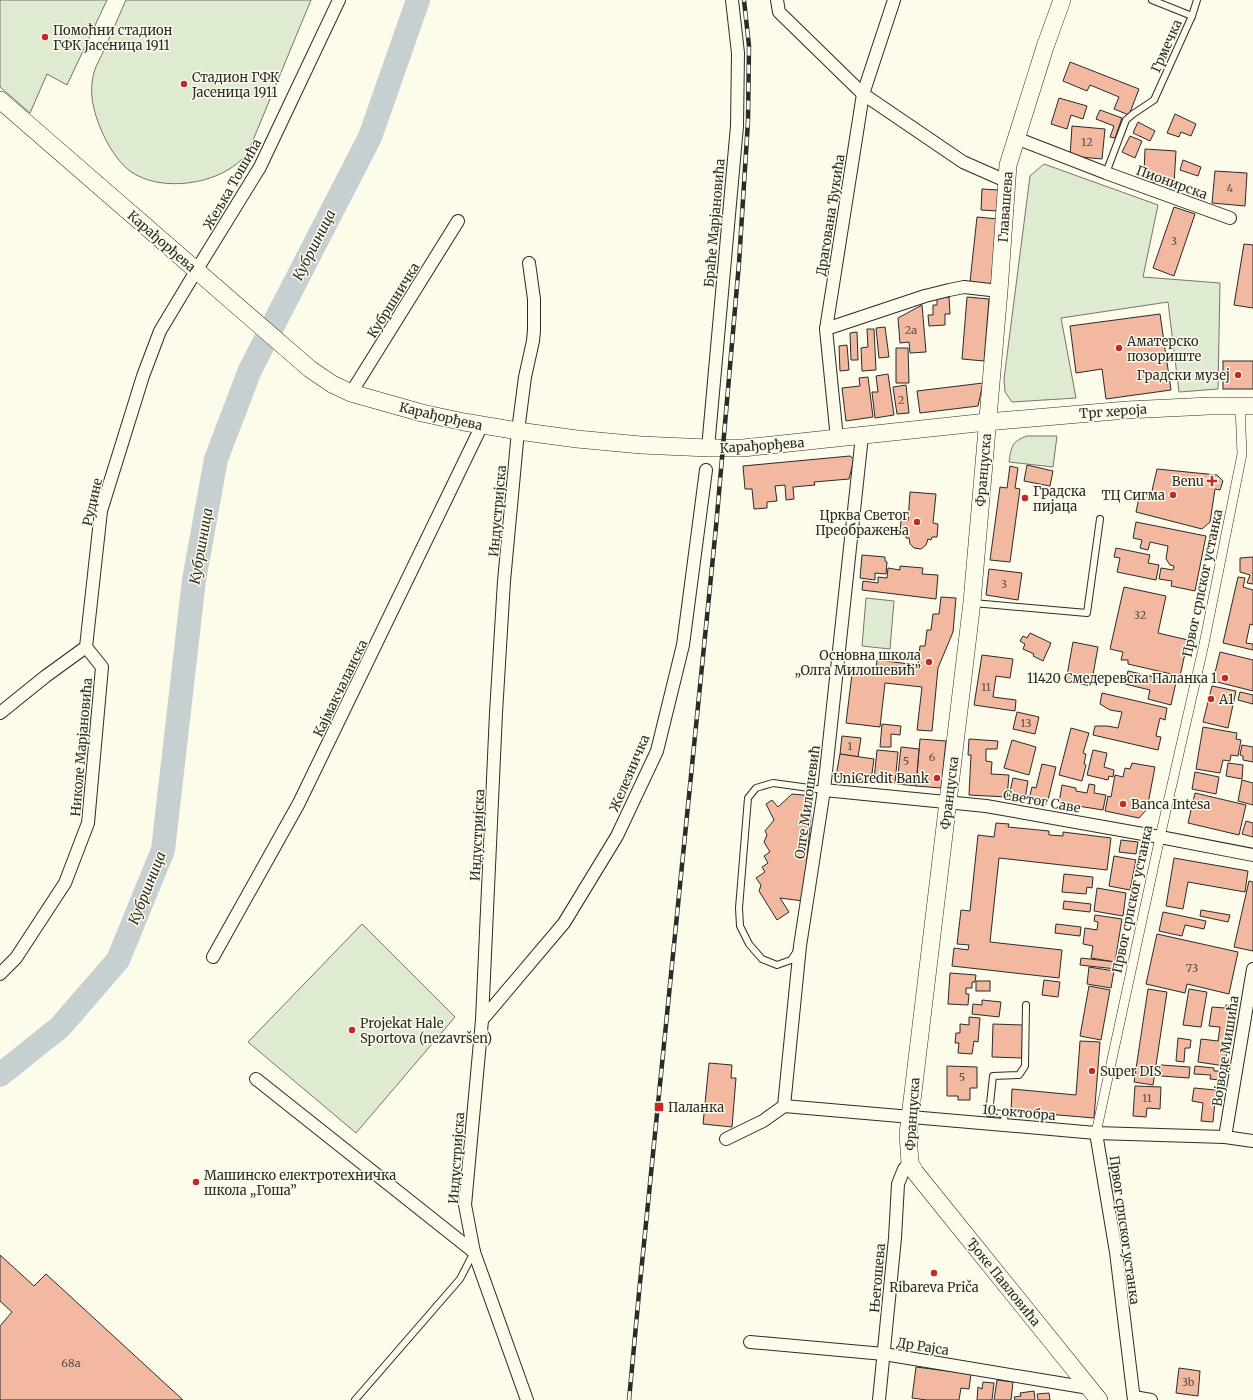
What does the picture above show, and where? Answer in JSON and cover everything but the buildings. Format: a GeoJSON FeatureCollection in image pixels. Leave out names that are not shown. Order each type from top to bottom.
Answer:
{"type":"FeatureCollection","features":[{"type":"Feature","properties":{"kind":"main road","name":"Главашева"},"geometry":{"type":"LineString","coordinates":[[987,422],[999,291],[1008,165],[1045,47],[1062,0]]}},
{"type":"Feature","properties":{"kind":"main road","name":"Карађорђева"},"geometry":{"type":"LineString","coordinates":[[0,100],[310,369],[332,384],[351,393],[422,413],[482,425],[577,439],[641,445],[743,448],[987,422]]}},
{"type":"Feature","properties":{"kind":"main road","name":"Трг хероја"},"geometry":{"type":"LineString","coordinates":[[987,422],[1127,410],[1249,405]]}},
{"type":"Feature","properties":{"kind":"main road","name":"Француска"},"geometry":{"type":"LineString","coordinates":[[910,1163],[908,1134],[909,1117],[972,602],[987,422]]}},
{"type":"Feature","properties":{"kind":"main road","name":"Ђоке Павловића"},"geometry":{"type":"LineString","coordinates":[[910,1163],[937,1200],[1094,1394]]}},
{"type":"Feature","properties":{"kind":"street","name":"Жељка Тошића"},"geometry":{"type":"LineString","coordinates":[[199,273],[260,167],[339,0]]}},
{"type":"Feature","properties":{"kind":"street","name":"Браће Марјановића"},"geometry":{"type":"LineString","coordinates":[[708,448],[737,126],[738,53],[732,0]]}},
{"type":"Feature","properties":{"kind":"street"},"geometry":{"type":"LineString","coordinates":[[777,0],[779,12],[863,94],[963,162],[1006,181]]}},
{"type":"Feature","properties":{"kind":"street","name":"Драгована Ђукића"},"geometry":{"type":"LineString","coordinates":[[837,439],[826,328],[863,94],[894,0]]}},
{"type":"Feature","properties":{"kind":"street","name":"Пионирска"},"geometry":{"type":"LineString","coordinates":[[1016,138],[1106,173],[1230,218]]}},
{"type":"Feature","properties":{"kind":"street","name":"Кубршничка"},"geometry":{"type":"LineString","coordinates":[[351,393],[458,221]]}},
{"type":"Feature","properties":{"kind":"street","name":"Индустријска"},"geometry":{"type":"LineString","coordinates":[[527,1400],[474,1252],[465,1205],[482,1020],[496,721],[504,589],[518,431],[525,377],[534,330],[534,299],[529,263]]}},
{"type":"Feature","properties":{"kind":"street","name":"Рудине"},"geometry":{"type":"LineString","coordinates":[[86,647],[101,511],[143,376],[160,331],[199,273]]}},
{"type":"Feature","properties":{"kind":"street"},"geometry":{"type":"LineString","coordinates":[[826,328],[925,296],[949,290],[964,287],[999,291]]}},
{"type":"Feature","properties":{"kind":"street","name":"Првог српског устанка"},"geometry":{"type":"LineString","coordinates":[[1132,1399],[1116,1252],[1096,1133],[1160,837],[1204,644],[1242,454],[1249,405]]}},
{"type":"Feature","properties":{"kind":"street","name":"Кајмакчаланска"},"geometry":{"type":"LineString","coordinates":[[213,957],[299,802],[482,425]]}},
{"type":"Feature","properties":{"kind":"street","name":"Олге Милошевић"},"geometry":{"type":"LineString","coordinates":[[784,1106],[800,946],[824,790],[862,436]]}},
{"type":"Feature","properties":{"kind":"street","name":"Железничка"},"geometry":{"type":"LineString","coordinates":[[482,1020],[564,923],[617,836],[657,751],[683,645],[706,470]]}},
{"type":"Feature","properties":{"kind":"street"},"geometry":{"type":"LineString","coordinates":[[0,713],[46,676],[86,647]]}},
{"type":"Feature","properties":{"kind":"street","name":"Николе Марјановића"},"geometry":{"type":"LineString","coordinates":[[0,974],[16,958],[65,883],[88,823],[102,667],[86,647]]}},
{"type":"Feature","properties":{"kind":"street","name":"Светог Саве"},"geometry":{"type":"LineString","coordinates":[[824,790],[986,806],[1253,855]]}},
{"type":"Feature","properties":{"kind":"street","name":"Војводе Мишића"},"geometry":{"type":"LineString","coordinates":[[1225,1138],[1253,969]]}},
{"type":"Feature","properties":{"kind":"street"},"geometry":{"type":"LineString","coordinates":[[256,1079],[474,1252]]}},
{"type":"Feature","properties":{"kind":"street"},"geometry":{"type":"LineString","coordinates":[[726,1139],[763,1121],[784,1106]]}},
{"type":"Feature","properties":{"kind":"street","name":"10. октобра"},"geometry":{"type":"LineString","coordinates":[[784,1106],[1096,1133],[1225,1138],[1253,1141]]}},
{"type":"Feature","properties":{"kind":"street","name":"Његошева"},"geometry":{"type":"LineString","coordinates":[[879,1400],[898,1184],[904,1169],[910,1163]]}},
{"type":"Feature","properties":{"kind":"street","name":"Др Рајса"},"geometry":{"type":"LineString","coordinates":[[750,1342],[884,1354],[1094,1394]]}},
{"type":"Feature","properties":{"kind":"street"},"geometry":{"type":"LineString","coordinates":[[1132,1399],[1151,1400]]}},
{"type":"Feature","properties":{"kind":"lane"},"geometry":{"type":"LineString","coordinates":[[1152,0],[1192,16]]}},
{"type":"Feature","properties":{"kind":"lane","name":"Грмечка"},"geometry":{"type":"LineString","coordinates":[[1106,173],[1126,120],[1154,100],[1192,16],[1197,0]]}},
{"type":"Feature","properties":{"kind":"lane"},"geometry":{"type":"LineString","coordinates":[[972,602],[1088,613],[1100,519]]}},
{"type":"Feature","properties":{"kind":"lane"},"geometry":{"type":"LineString","coordinates":[[800,946],[791,960],[777,965],[762,959],[749,944],[740,926],[739,908],[748,798],[756,788],[773,783],[824,790]]}},
{"type":"Feature","properties":{"kind":"lane"},"geometry":{"type":"LineString","coordinates":[[1003,1125],[1005,1114],[989,1113],[993,1076],[1019,1075],[1025,1066],[1026,1005]]}},
{"type":"Feature","properties":{"kind":"lane"},"geometry":{"type":"LineString","coordinates":[[355,1400],[460,1279],[474,1252]]}},
{"type":"Feature","properties":{"kind":"green space","name":"Помоћни стадион ГФК Јасеница 1911"},"geometry":{"type":"Polygon","coordinates":[[[0,0],[107,0],[67,85],[47,74],[30,113],[0,87],[0,0]]]}},
{"type":"Feature","properties":{"kind":"green space","name":"Стадион ГФК Јасеница 1911"},"geometry":{"type":"Polygon","coordinates":[[[126,0],[311,0],[251,145],[244,157],[219,175],[188,183],[172,184],[157,182],[142,178],[130,171],[116,157],[110,147],[100,127],[93,106],[92,81],[96,67],[126,0]]]}},
{"type":"Feature","properties":{"kind":"green space"},"geometry":{"type":"Polygon","coordinates":[[[1044,164],[1158,205],[1143,277],[1220,283],[1218,389],[1179,392],[1168,302],[1061,318],[1076,398],[1012,402],[1005,392],[1004,379],[1030,176],[1044,164]]]}},
{"type":"Feature","properties":{"kind":"green space"},"geometry":{"type":"Polygon","coordinates":[[[1027,436],[1057,436],[1053,467],[1009,462],[1015,442],[1027,436]]]}},
{"type":"Feature","properties":{"kind":"green space"},"geometry":{"type":"Polygon","coordinates":[[[866,598],[894,601],[890,649],[862,646],[866,598]]]}},
{"type":"Feature","properties":{"kind":"green space","name":"Projekat Hale Sportova (nezavršen)"},"geometry":{"type":"Polygon","coordinates":[[[362,924],[455,1017],[356,1133],[248,1042],[362,924]]]}},
{"type":"Feature","properties":{"kind":"waterway","name":"Кубршница"},"geometry":{"type":"LineString","coordinates":[[0,1075],[60,1027],[118,960],[163,850],[194,580],[216,459],[250,370],[370,137],[418,0]]}},
{"type":"Feature","properties":{"kind":"railway"},"geometry":{"type":"LineString","coordinates":[[629,1400],[716,527],[739,263],[748,121],[749,46],[744,0]]}},
{"type":"Feature","properties":{"kind":"place","name":"Помоћни стадион ГФК Јасеница 1911"},"geometry":{"type":"Point","coordinates":[45,37]}},
{"type":"Feature","properties":{"kind":"place","name":"Стадион ГФК Јасеница 1911"},"geometry":{"type":"Point","coordinates":[184,84]}},
{"type":"Feature","properties":{"kind":"place","name":"Аматерско позориште"},"geometry":{"type":"Point","coordinates":[1119,348]}},
{"type":"Feature","properties":{"kind":"place","name":"Градски музеј"},"geometry":{"type":"Point","coordinates":[1238,375]}},
{"type":"Feature","properties":{"kind":"place","name":"Benu"},"geometry":{"type":"Point","coordinates":[1212,481]}},
{"type":"Feature","properties":{"kind":"place","name":"ТЦ Сигма"},"geometry":{"type":"Point","coordinates":[1173,495]}},
{"type":"Feature","properties":{"kind":"place","name":"Градска пијаца"},"geometry":{"type":"Point","coordinates":[1025,498]}},
{"type":"Feature","properties":{"kind":"place","name":"Црква Светог Преображења"},"geometry":{"type":"Point","coordinates":[917,522]}},
{"type":"Feature","properties":{"kind":"place","name":"Основна школа „Олга Милошевић”"},"geometry":{"type":"Point","coordinates":[929,662]}},
{"type":"Feature","properties":{"kind":"place","name":"11420 Смедеревска Паланка 1"},"geometry":{"type":"Point","coordinates":[1225,678]}},
{"type":"Feature","properties":{"kind":"place","name":"A1"},"geometry":{"type":"Point","coordinates":[1211,699]}},
{"type":"Feature","properties":{"kind":"place","name":"UniCredit Bank"},"geometry":{"type":"Point","coordinates":[937,778]}},
{"type":"Feature","properties":{"kind":"place","name":"Banca Intesa"},"geometry":{"type":"Point","coordinates":[1123,804]}},
{"type":"Feature","properties":{"kind":"place","name":"Projekat Hale Sportova (nezavršen)"},"geometry":{"type":"Point","coordinates":[352,1030]}},
{"type":"Feature","properties":{"kind":"place","name":"Super DIS"},"geometry":{"type":"Point","coordinates":[1092,1071]}},
{"type":"Feature","properties":{"kind":"place","name":"Паланка"},"geometry":{"type":"Point","coordinates":[659,1107]}},
{"type":"Feature","properties":{"kind":"place","name":"Машинско електротехничка школа „Гоша”"},"geometry":{"type":"Point","coordinates":[196,1182]}},
{"type":"Feature","properties":{"kind":"place","name":"Ribareva Priča"},"geometry":{"type":"Point","coordinates":[934,1273]}}]}
